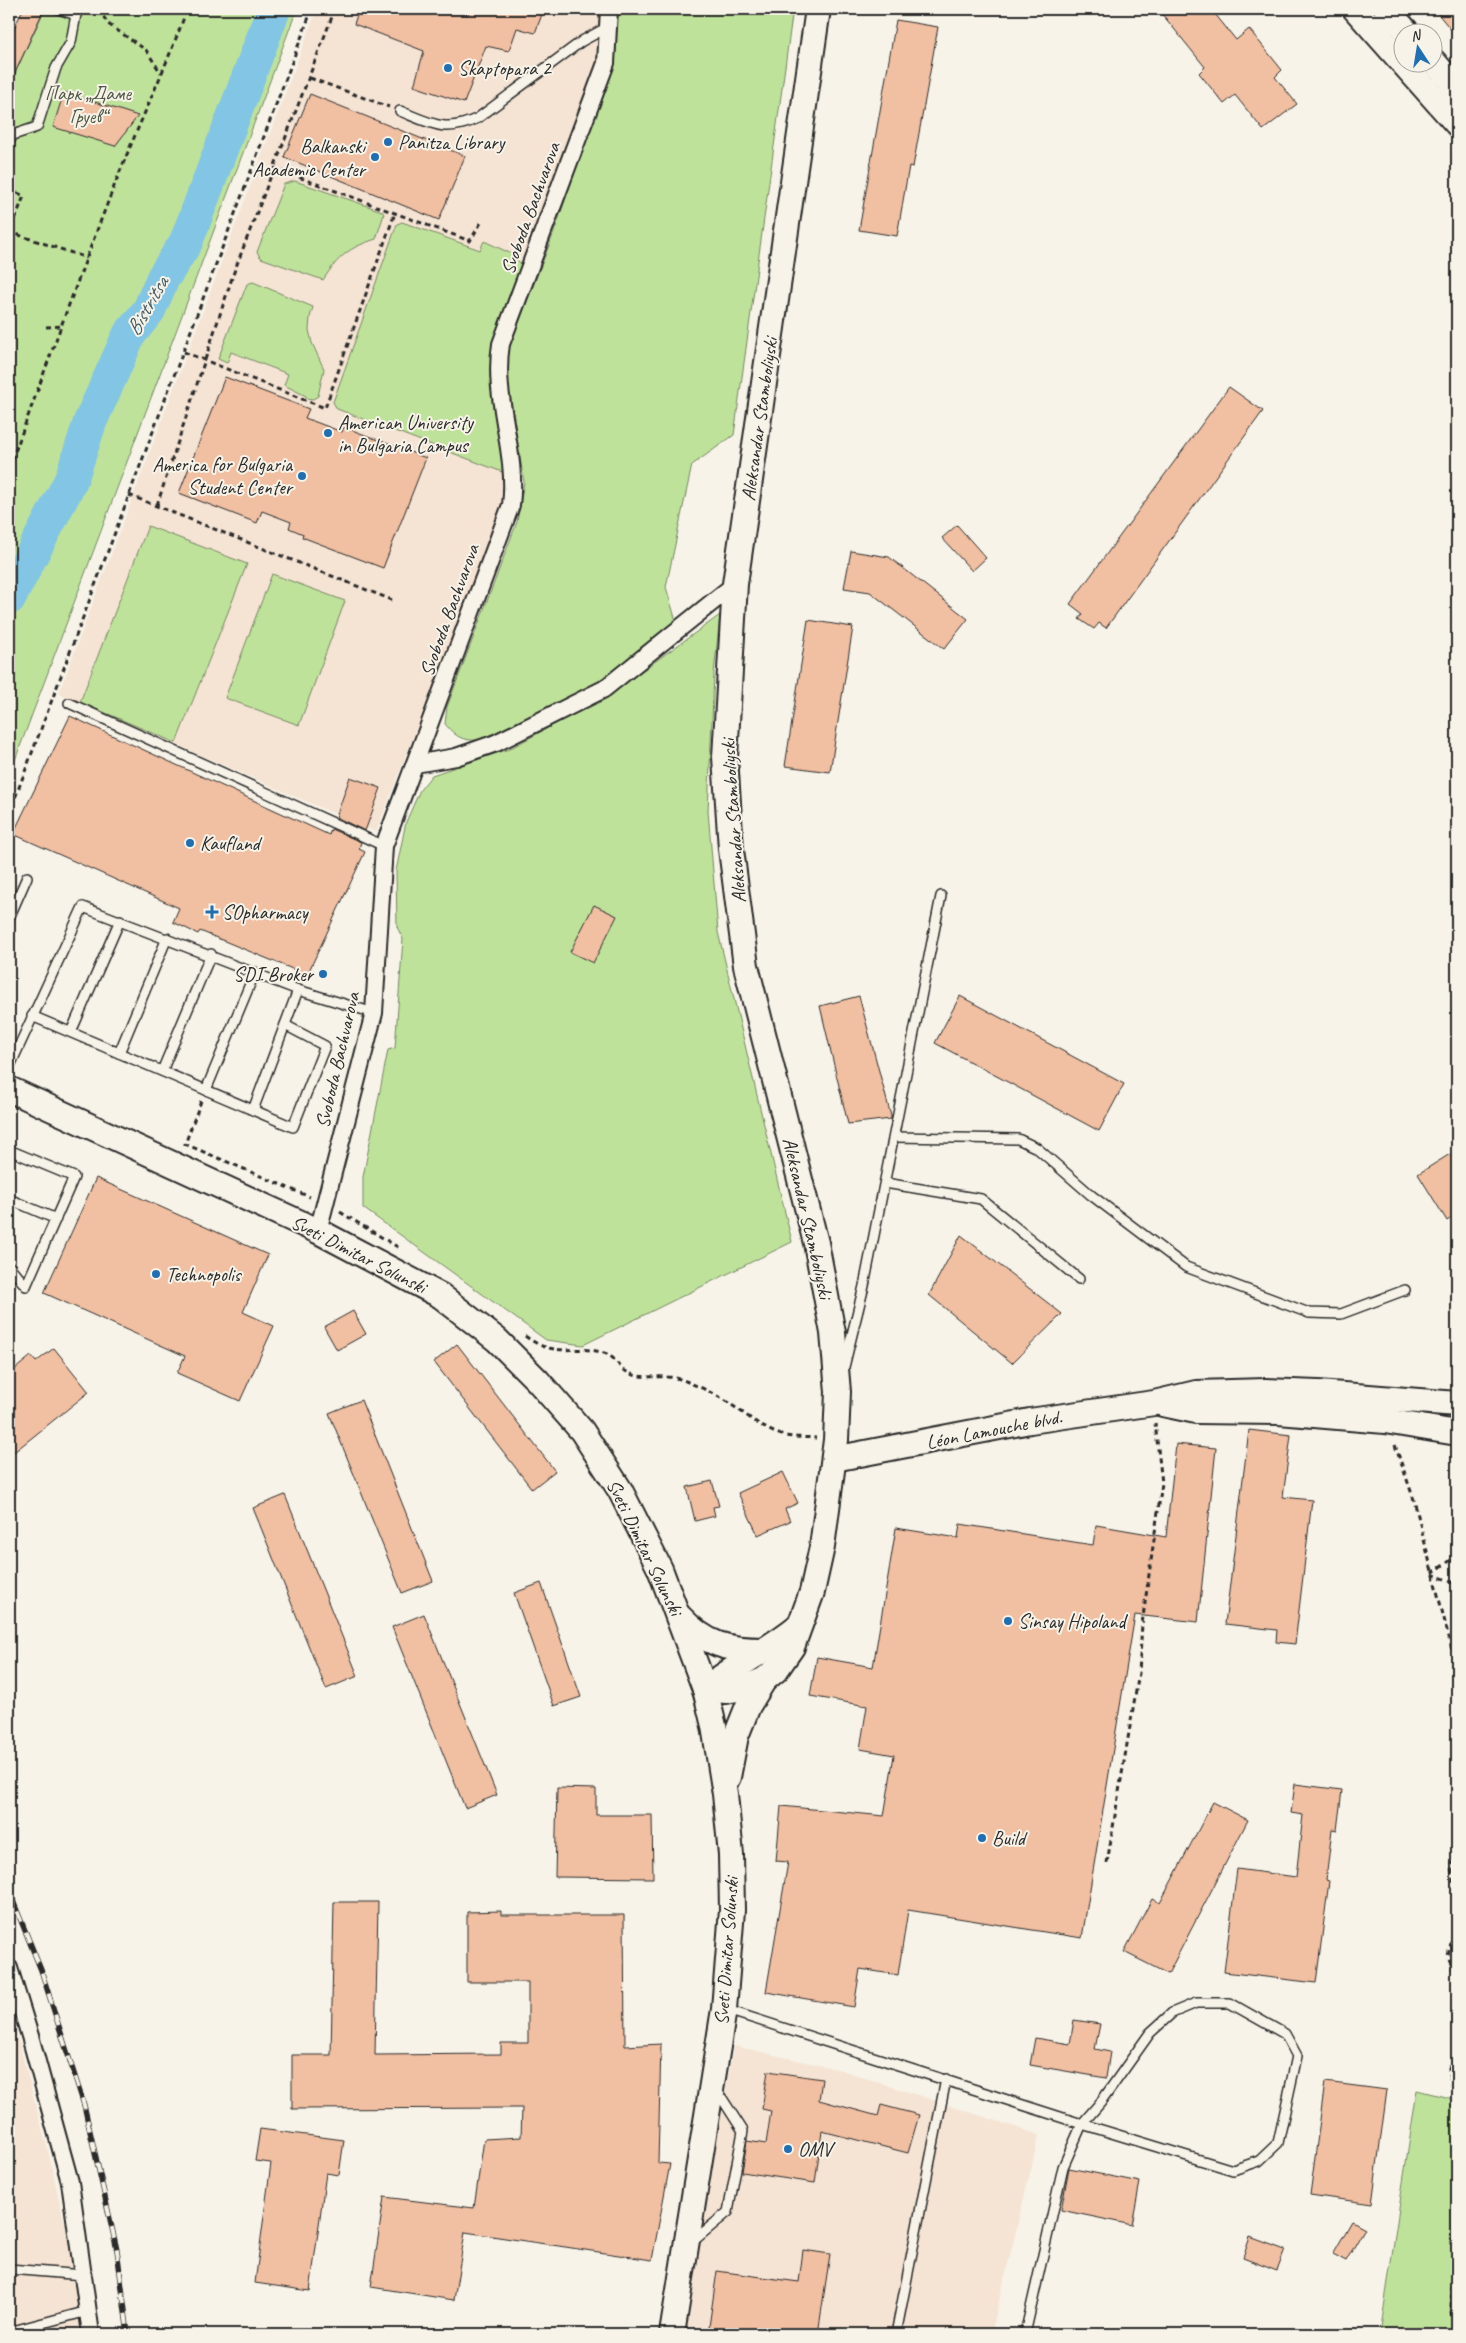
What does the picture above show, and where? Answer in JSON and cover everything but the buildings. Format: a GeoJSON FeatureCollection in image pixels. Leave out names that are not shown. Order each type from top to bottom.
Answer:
{"type":"FeatureCollection","features":[{"type":"Feature","properties":{"kind":"street","name":"Svoboda Bachvarova"},"geometry":{"type":"LineString","coordinates":[[318,1231],[374,1013],[384,846],[511,505],[513,485],[511,462],[498,380],[501,344],[606,63],[610,9]]}},
{"type":"Feature","properties":{"kind":"street","name":"Aleksandar Stamboliyski"},"geometry":{"type":"LineString","coordinates":[[764,1680],[776,1670],[792,1647],[812,1592],[822,1547],[835,1449],[838,1392],[833,1333],[816,1243],[746,966],[731,849],[725,757],[736,584],[818,9]]}},
{"type":"Feature","properties":{"kind":"street"},"geometry":{"type":"LineString","coordinates":[[1355,9],[1457,124]]}},
{"type":"Feature","properties":{"kind":"street"},"geometry":{"type":"LineString","coordinates":[[1386,9],[1398,22]]}},
{"type":"Feature","properties":{"kind":"street"},"geometry":{"type":"LineString","coordinates":[[1444,72],[1456,83]]}},
{"type":"Feature","properties":{"kind":"street"},"geometry":{"type":"LineString","coordinates":[[415,764],[456,757],[496,743],[604,688],[736,584]]}},
{"type":"Feature","properties":{"kind":"street","name":"Sveti Dimitar Solunski"},"geometry":{"type":"LineString","coordinates":[[9,1089],[318,1231],[441,1296],[497,1340],[538,1381],[582,1431],[620,1490],[660,1568],[705,1689],[714,1726],[725,1794],[731,1855],[732,1910],[724,2009],[672,2334]]}},
{"type":"Feature","properties":{"kind":"street","name":"Léon Lamouche blvd."},"geometry":{"type":"LineString","coordinates":[[835,1449],[1154,1403],[1196,1392],[1266,1391],[1400,1398],[1457,1404]]}},
{"type":"Feature","properties":{"kind":"street","name":"Léon Lamouche blvd."},"geometry":{"type":"LineString","coordinates":[[1154,1403],[1196,1410],[1279,1412],[1385,1421],[1457,1433]]}},
{"type":"Feature","properties":{"kind":"street"},"geometry":{"type":"LineString","coordinates":[[679,1616],[696,1633],[728,1648],[767,1650]]}},
{"type":"Feature","properties":{"kind":"street"},"geometry":{"type":"LineString","coordinates":[[705,1689],[724,1673],[767,1650],[800,1625]]}},
{"type":"Feature","properties":{"kind":"street"},"geometry":{"type":"LineString","coordinates":[[705,1689],[726,1691],[743,1688],[764,1680]]}},
{"type":"Feature","properties":{"kind":"street"},"geometry":{"type":"LineString","coordinates":[[725,1794],[736,1736],[748,1706],[764,1680]]}},
{"type":"Feature","properties":{"kind":"street"},"geometry":{"type":"LineString","coordinates":[[9,1968],[30,2036],[70,2182],[91,2334]]}},
{"type":"Feature","properties":{"kind":"lane"},"geometry":{"type":"LineString","coordinates":[[9,142],[13,135],[37,128],[56,68],[71,42],[77,12],[59,9]]}},
{"type":"Feature","properties":{"kind":"lane"},"geometry":{"type":"LineString","coordinates":[[400,112],[439,127],[452,128],[464,125],[494,107],[582,41],[609,26]]}},
{"type":"Feature","properties":{"kind":"lane"},"geometry":{"type":"LineString","coordinates":[[69,703],[384,846]]}},
{"type":"Feature","properties":{"kind":"lane"},"geometry":{"type":"LineString","coordinates":[[9,918],[27,877]]}},
{"type":"Feature","properties":{"kind":"lane"},"geometry":{"type":"LineString","coordinates":[[838,1392],[864,1286],[940,896]]}},
{"type":"Feature","properties":{"kind":"lane"},"geometry":{"type":"LineString","coordinates":[[9,1068],[83,907],[211,954],[298,990],[374,1013]]}},
{"type":"Feature","properties":{"kind":"lane"},"geometry":{"type":"LineString","coordinates":[[70,1032],[120,920]]}},
{"type":"Feature","properties":{"kind":"lane"},"geometry":{"type":"LineString","coordinates":[[119,1053],[167,938]]}},
{"type":"Feature","properties":{"kind":"lane"},"geometry":{"type":"LineString","coordinates":[[162,1071],[211,954]]}},
{"type":"Feature","properties":{"kind":"lane"},"geometry":{"type":"LineString","coordinates":[[206,1090],[255,972]]}},
{"type":"Feature","properties":{"kind":"lane"},"geometry":{"type":"LineString","coordinates":[[253,1110],[298,990]]}},
{"type":"Feature","properties":{"kind":"lane"},"geometry":{"type":"LineString","coordinates":[[32,1016],[293,1127],[325,1046],[285,1025]]}},
{"type":"Feature","properties":{"kind":"lane"},"geometry":{"type":"LineString","coordinates":[[894,1137],[1018,1139],[1037,1148],[1091,1195],[1186,1267],[1309,1313],[1341,1314],[1405,1290]]}},
{"type":"Feature","properties":{"kind":"lane"},"geometry":{"type":"LineString","coordinates":[[9,1150],[74,1177],[26,1286],[9,1266]]}},
{"type":"Feature","properties":{"kind":"lane"},"geometry":{"type":"LineString","coordinates":[[885,1183],[981,1199],[1079,1279]]}},
{"type":"Feature","properties":{"kind":"lane"},"geometry":{"type":"LineString","coordinates":[[9,1199],[56,1219]]}},
{"type":"Feature","properties":{"kind":"lane"},"geometry":{"type":"LineString","coordinates":[[724,2009],[1082,2124],[1233,2170],[1259,2161],[1278,2143],[1297,2056],[1285,2034],[1230,2003],[1196,2002],[1172,2013],[1150,2033],[1101,2102],[1082,2124],[1063,2167],[1025,2334]]}},
{"type":"Feature","properties":{"kind":"lane"},"geometry":{"type":"LineString","coordinates":[[896,2334],[946,2079]]}},
{"type":"Feature","properties":{"kind":"lane"},"geometry":{"type":"LineString","coordinates":[[686,2247],[728,2212],[743,2130],[712,2083]]}},
{"type":"Feature","properties":{"kind":"lane"},"geometry":{"type":"LineString","coordinates":[[9,2269],[83,2275]]}},
{"type":"Feature","properties":{"kind":"lane"},"geometry":{"type":"LineString","coordinates":[[9,2332],[88,2311]]}},
{"type":"Feature","properties":{"kind":"path"},"geometry":{"type":"LineString","coordinates":[[9,27],[18,9]]}},
{"type":"Feature","properties":{"kind":"path"},"geometry":{"type":"LineString","coordinates":[[99,9],[108,24],[146,50],[162,74]]}},
{"type":"Feature","properties":{"kind":"path"},"geometry":{"type":"LineString","coordinates":[[9,468],[140,121],[162,74],[187,9]]}},
{"type":"Feature","properties":{"kind":"path"},"geometry":{"type":"LineString","coordinates":[[9,814],[312,9]]}},
{"type":"Feature","properties":{"kind":"path"},"geometry":{"type":"LineString","coordinates":[[157,506],[234,272],[336,9]]}},
{"type":"Feature","properties":{"kind":"path"},"geometry":{"type":"LineString","coordinates":[[310,78],[400,112]]}},
{"type":"Feature","properties":{"kind":"path"},"geometry":{"type":"LineString","coordinates":[[274,168],[470,241],[482,221]]}},
{"type":"Feature","properties":{"kind":"path"},"geometry":{"type":"LineString","coordinates":[[9,190],[24,196],[10,234],[87,258]]}},
{"type":"Feature","properties":{"kind":"path"},"geometry":{"type":"LineString","coordinates":[[184,352],[204,362],[325,408],[395,213]]}},
{"type":"Feature","properties":{"kind":"path"},"geometry":{"type":"LineString","coordinates":[[46,327],[62,326]]}},
{"type":"Feature","properties":{"kind":"path"},"geometry":{"type":"LineString","coordinates":[[9,452],[14,454]]}},
{"type":"Feature","properties":{"kind":"path"},"geometry":{"type":"LineString","coordinates":[[129,494],[392,600]]}},
{"type":"Feature","properties":{"kind":"path"},"geometry":{"type":"LineString","coordinates":[[206,1090],[185,1144],[324,1203],[408,1253]]}},
{"type":"Feature","properties":{"kind":"path"},"geometry":{"type":"LineString","coordinates":[[520,1331],[533,1342],[550,1349],[605,1353],[615,1359],[627,1372],[638,1376],[669,1375],[684,1380],[727,1402],[781,1435],[835,1449]]}},
{"type":"Feature","properties":{"kind":"path"},"geometry":{"type":"LineString","coordinates":[[1107,1863],[1139,1673],[1142,1624],[1162,1482],[1154,1403]]}},
{"type":"Feature","properties":{"kind":"path"},"geometry":{"type":"LineString","coordinates":[[1385,1421],[1399,1453],[1414,1500],[1455,1662],[1457,1688]]}},
{"type":"Feature","properties":{"kind":"path"},"geometry":{"type":"LineString","coordinates":[[1432,1574],[1457,1556]]}},
{"type":"Feature","properties":{"kind":"path"},"geometry":{"type":"LineString","coordinates":[[1432,1574],[1452,1582],[1457,1594]]}},
{"type":"Feature","properties":{"kind":"path"},"geometry":{"type":"LineString","coordinates":[[1457,1852],[1450,1867],[1457,1910]]}},
{"type":"Feature","properties":{"kind":"path"},"geometry":{"type":"LineString","coordinates":[[1457,1915],[1448,1956],[1457,1979]]}},
{"type":"Feature","properties":{"kind":"path"},"geometry":{"type":"LineString","coordinates":[[1457,2049],[1449,2069],[1457,2128]]}},
{"type":"Feature","properties":{"kind":"path"},"geometry":{"type":"LineString","coordinates":[[1454,2334],[1451,2310],[1457,2192]]}},
{"type":"Feature","properties":{"kind":"shaded area","name":"American University in Bulgaria Campus"},"geometry":{"type":"Polygon","coordinates":[[[317,9],[600,9],[598,65],[522,265],[492,354],[490,373],[492,399],[505,473],[503,497],[498,520],[376,832],[59,693],[317,9]]]}},
{"type":"Feature","properties":{"kind":"shaded area"},"geometry":{"type":"Polygon","coordinates":[[[9,2006],[48,2151],[73,2261],[80,2334],[9,2334],[9,2006]]]}},
{"type":"Feature","properties":{"kind":"shaded area"},"geometry":{"type":"Polygon","coordinates":[[[734,2046],[841,2070],[1039,2135],[991,2334],[683,2334],[734,2046]]]}},
{"type":"Feature","properties":{"kind":"green space","name":"Парк „Даме Груев“"},"geometry":{"type":"Polygon","coordinates":[[[45,9],[297,9],[9,776],[9,86],[45,9]]]}},
{"type":"Feature","properties":{"kind":"green space"},"geometry":{"type":"Polygon","coordinates":[[[618,9],[793,9],[734,435],[692,465],[666,587],[676,621],[601,682],[479,740],[468,740],[456,735],[445,724],[447,707],[517,522],[524,482],[507,376],[509,348],[553,235],[616,53],[618,9]]]}},
{"type":"Feature","properties":{"kind":"green space"},"geometry":{"type":"Polygon","coordinates":[[[295,181],[382,211],[384,214],[376,239],[358,246],[345,254],[323,280],[261,258],[257,252],[284,184],[295,181]]]}},
{"type":"Feature","properties":{"kind":"green space"},"geometry":{"type":"Polygon","coordinates":[[[402,222],[480,250],[484,241],[512,254],[522,265],[492,354],[490,373],[492,400],[505,473],[337,409],[333,402],[397,224],[402,222]]]}},
{"type":"Feature","properties":{"kind":"green space"},"geometry":{"type":"Polygon","coordinates":[[[253,282],[313,307],[309,330],[312,343],[324,369],[318,396],[313,399],[306,398],[306,396],[284,385],[288,374],[231,352],[227,363],[218,359],[247,284],[253,282]]]}},
{"type":"Feature","properties":{"kind":"green space"},"geometry":{"type":"Polygon","coordinates":[[[148,526],[247,564],[176,743],[80,702],[148,526]]]}},
{"type":"Feature","properties":{"kind":"green space"},"geometry":{"type":"Polygon","coordinates":[[[272,574],[345,601],[299,725],[225,698],[272,574]]]}},
{"type":"Feature","properties":{"kind":"green space"},"geometry":{"type":"Polygon","coordinates":[[[720,615],[714,673],[708,811],[718,932],[792,1242],[583,1345],[546,1340],[363,1208],[363,1177],[388,1050],[395,1048],[403,939],[397,927],[396,871],[406,822],[420,790],[432,775],[509,749],[607,696],[720,615]]]}},
{"type":"Feature","properties":{"kind":"green space"},"geometry":{"type":"Polygon","coordinates":[[[1417,2090],[1457,2100],[1457,2334],[1380,2334],[1417,2090]]]}},
{"type":"Feature","properties":{"kind":"waterway","name":"Bistritsa"},"geometry":{"type":"LineString","coordinates":[[9,598],[71,480],[90,422],[129,335],[149,310],[163,278],[186,242],[274,9]]}},
{"type":"Feature","properties":{"kind":"railway"},"geometry":{"type":"LineString","coordinates":[[9,1891],[41,1970],[84,2105],[117,2250],[128,2334]]}},
{"type":"Feature","properties":{"kind":"place","name":"Skaptopara 2"},"geometry":{"type":"Point","coordinates":[448,68]}},
{"type":"Feature","properties":{"kind":"place","name":"Panitza Library"},"geometry":{"type":"Point","coordinates":[388,142]}},
{"type":"Feature","properties":{"kind":"place","name":"Balkanski Academic Center"},"geometry":{"type":"Point","coordinates":[375,157]}},
{"type":"Feature","properties":{"kind":"place","name":"American University in Bulgaria Campus"},"geometry":{"type":"Point","coordinates":[328,433]}},
{"type":"Feature","properties":{"kind":"place","name":"America for Bulgaria Student Center"},"geometry":{"type":"Point","coordinates":[302,476]}},
{"type":"Feature","properties":{"kind":"place","name":"Kaufland"},"geometry":{"type":"Point","coordinates":[190,843]}},
{"type":"Feature","properties":{"kind":"place","name":"SOpharmacy"},"geometry":{"type":"Point","coordinates":[212,912]}},
{"type":"Feature","properties":{"kind":"place","name":"SDI Broker"},"geometry":{"type":"Point","coordinates":[323,974]}},
{"type":"Feature","properties":{"kind":"place","name":"Technopolis"},"geometry":{"type":"Point","coordinates":[156,1274]}},
{"type":"Feature","properties":{"kind":"place","name":"Sinsay Hipoland"},"geometry":{"type":"Point","coordinates":[1008,1621]}},
{"type":"Feature","properties":{"kind":"place","name":"Build"},"geometry":{"type":"Point","coordinates":[982,1838]}},
{"type":"Feature","properties":{"kind":"place","name":"OMV"},"geometry":{"type":"Point","coordinates":[788,2149]}}]}
